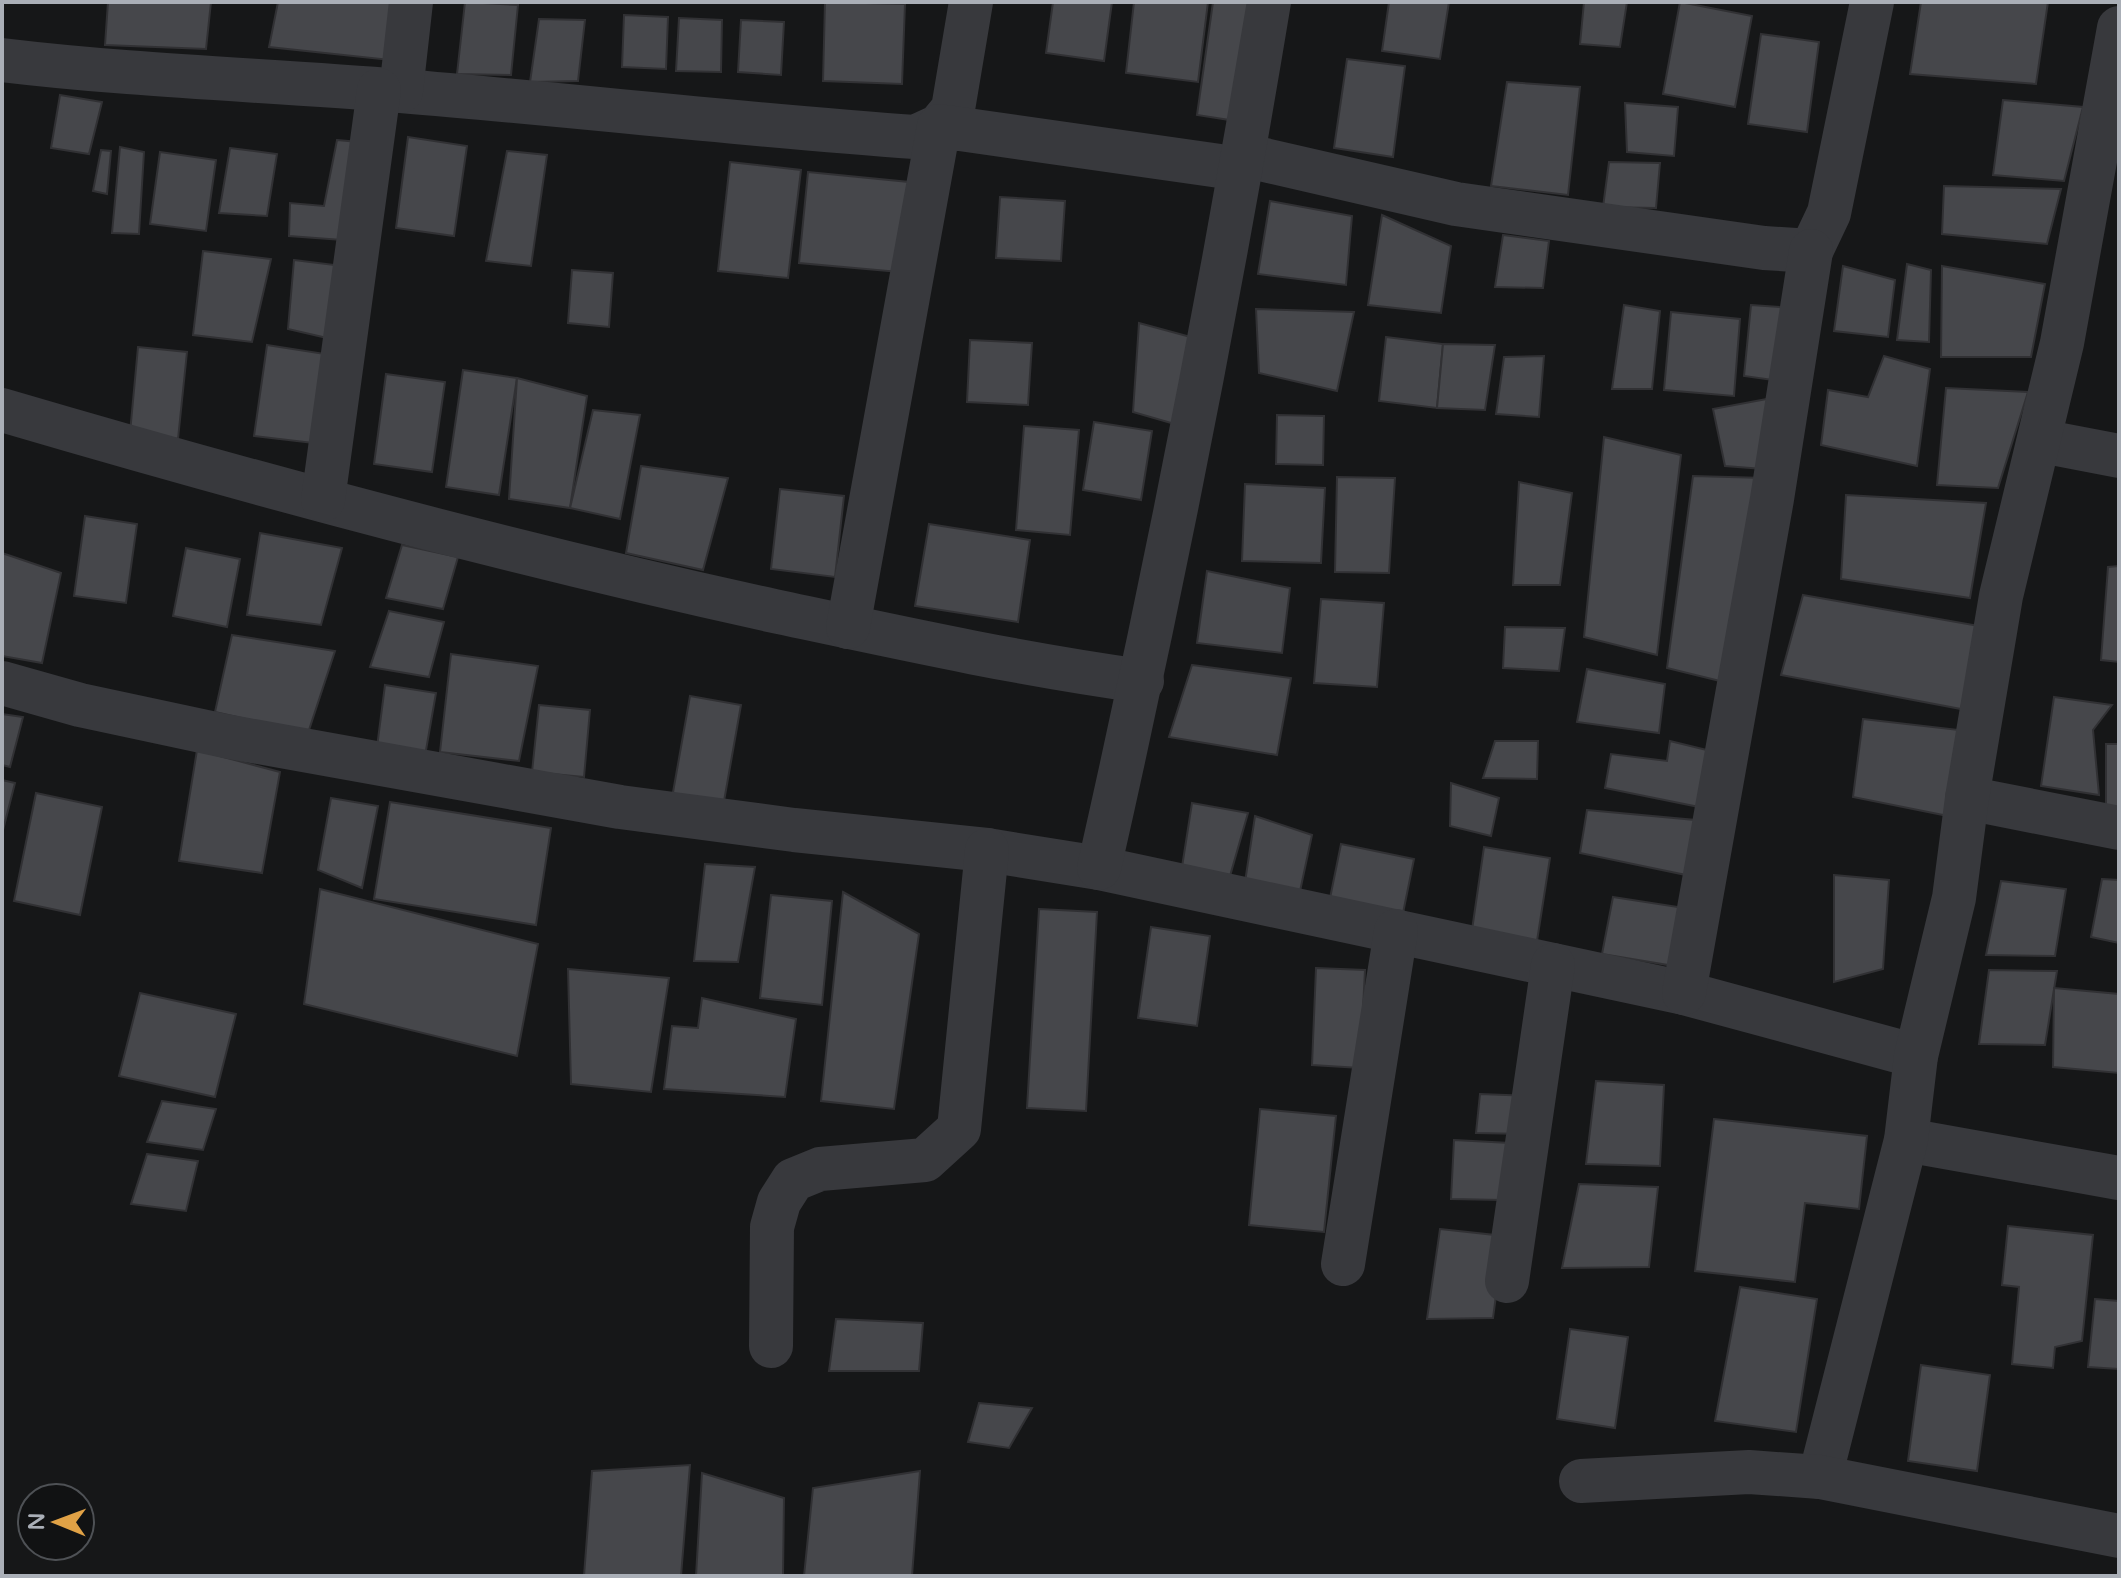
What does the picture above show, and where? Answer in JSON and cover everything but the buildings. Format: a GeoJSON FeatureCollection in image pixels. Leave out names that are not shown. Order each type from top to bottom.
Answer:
{"type":"FeatureCollection","features":[{"type":"Feature","properties":{"kind":"street"},"geometry":{"type":"LineString","coordinates":[[323,500],[390,90],[411,2]]}},
{"type":"Feature","properties":{"kind":"street"},"geometry":{"type":"LineString","coordinates":[[2,60],[107,72],[390,90],[730,124],[915,137],[939,126],[953,109],[971,2]]}},
{"type":"Feature","properties":{"kind":"street"},"geometry":{"type":"LineString","coordinates":[[1099,868],[1142,681],[1242,162],[1269,2]]}},
{"type":"Feature","properties":{"kind":"street"},"geometry":{"type":"LineString","coordinates":[[1684,993],[1770,515],[1811,251],[1829,213],[1872,2]]}},
{"type":"Feature","properties":{"kind":"street"},"geometry":{"type":"LineString","coordinates":[[1820,1477],[1906,1140],[1916,1056],[1954,898],[1967,798],[2001,596],[2041,441],[2062,343],[2114,85],[2119,28]]}},
{"type":"Feature","properties":{"kind":"street"},"geometry":{"type":"LineString","coordinates":[[939,126],[1242,162],[1456,204],[1764,248],[1811,251]]}},
{"type":"Feature","properties":{"kind":"street"},"geometry":{"type":"LineString","coordinates":[[848,627],[939,126]]}},
{"type":"Feature","properties":{"kind":"street"},"geometry":{"type":"LineString","coordinates":[[2,410],[586,570],[1032,666],[1142,681]]}},
{"type":"Feature","properties":{"kind":"street"},"geometry":{"type":"LineString","coordinates":[[2041,441],[2119,456]]}},
{"type":"Feature","properties":{"kind":"street"},"geometry":{"type":"LineString","coordinates":[[2,683],[80,705],[225,736],[620,807],[794,830],[987,850],[1099,868],[1684,993],[1916,1056]]}},
{"type":"Feature","properties":{"kind":"street"},"geometry":{"type":"LineString","coordinates":[[1967,798],[2119,828]]}},
{"type":"Feature","properties":{"kind":"street"},"geometry":{"type":"LineString","coordinates":[[771,1346],[772,1227],[779,1202],[793,1180],[820,1169],[925,1160],[959,1129],[987,850]]}},
{"type":"Feature","properties":{"kind":"street"},"geometry":{"type":"LineString","coordinates":[[1343,1264],[1396,931]]}},
{"type":"Feature","properties":{"kind":"street"},"geometry":{"type":"LineString","coordinates":[[1507,1281],[1553,965]]}},
{"type":"Feature","properties":{"kind":"street"},"geometry":{"type":"LineString","coordinates":[[1906,1140],[2119,1178]]}},
{"type":"Feature","properties":{"kind":"street"},"geometry":{"type":"LineString","coordinates":[[1581,1481],[1749,1472],[1820,1477],[2119,1536]]}}]}
